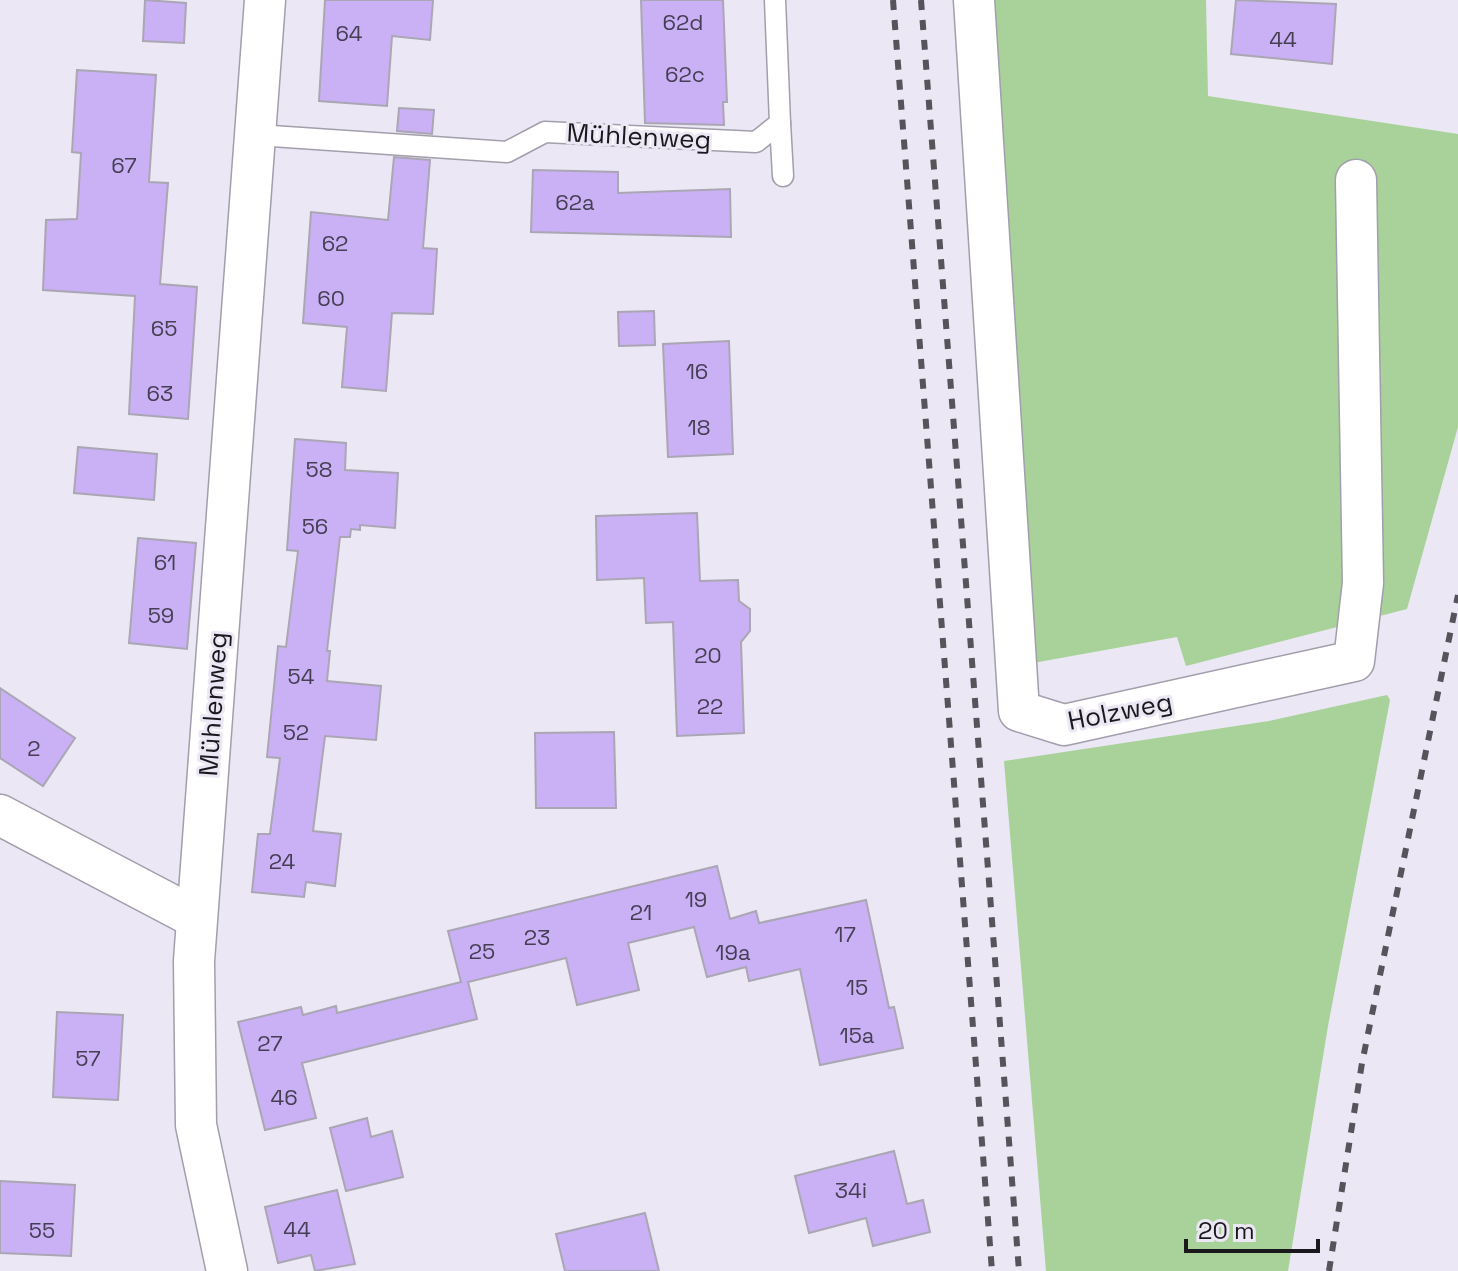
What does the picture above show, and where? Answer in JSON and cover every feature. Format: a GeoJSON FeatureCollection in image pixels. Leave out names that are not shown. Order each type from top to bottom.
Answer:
{"type":"FeatureCollection","features":[{"type":"Feature","properties":{"kind":"street","name":"Mühlenweg"},"geometry":{"type":"LineString","coordinates":[[227,1271],[196,1125],[196,918],[265,0]]}},
{"type":"Feature","properties":{"kind":"street","name":"Holzweg"},"geometry":{"type":"LineString","coordinates":[[974,0],[1019,711],[1064,725],[1354,661],[1363,583],[1356,180]]}},
{"type":"Feature","properties":{"kind":"street"},"geometry":{"type":"LineString","coordinates":[[0,815],[196,918]]}},
{"type":"Feature","properties":{"kind":"lane"},"geometry":{"type":"LineString","coordinates":[[775,0],[783,176]]}},
{"type":"Feature","properties":{"kind":"lane","name":"Mühlenweg"},"geometry":{"type":"LineString","coordinates":[[257,135],[507,152],[545,132],[756,142],[780,123]]}},
{"type":"Feature","properties":{"kind":"green space"},"geometry":{"type":"Polygon","coordinates":[[[989,0],[1206,0],[1208,96],[1458,134],[1458,427],[1407,609],[1186,666],[1177,637],[1033,663],[989,0]]]}},
{"type":"Feature","properties":{"kind":"green space"},"geometry":{"type":"Polygon","coordinates":[[[1387,695],[1390,700],[1328,1026],[1288,1271],[1046,1271],[1004,761],[1269,721],[1387,695]]]}},
{"type":"Feature","properties":{"kind":"building"},"geometry":{"type":"Polygon","coordinates":[[[145,0],[186,3],[184,43],[143,41],[145,0]]]}},
{"type":"Feature","properties":{"kind":"building"},"geometry":{"type":"Polygon","coordinates":[[[325,0],[433,0],[430,40],[392,36],[387,106],[319,101],[325,0]]]}},
{"type":"Feature","properties":{"kind":"building"},"geometry":{"type":"Polygon","coordinates":[[[641,0],[723,0],[727,102],[723,102],[724,125],[645,123],[641,0]]]}},
{"type":"Feature","properties":{"kind":"building"},"geometry":{"type":"Polygon","coordinates":[[[1236,0],[1336,4],[1332,64],[1231,54],[1236,0]]]}},
{"type":"Feature","properties":{"kind":"building"},"geometry":{"type":"Polygon","coordinates":[[[77,70],[156,75],[149,182],[168,183],[160,284],[197,287],[188,419],[129,414],[135,296],[43,290],[46,220],[77,219],[81,153],[72,152],[77,70]]]}},
{"type":"Feature","properties":{"kind":"building"},"geometry":{"type":"Polygon","coordinates":[[[399,108],[434,110],[432,134],[397,131],[399,108]]]}},
{"type":"Feature","properties":{"kind":"building"},"geometry":{"type":"Polygon","coordinates":[[[394,157],[430,160],[423,248],[437,249],[433,314],[392,313],[386,391],[342,387],[347,327],[303,323],[311,212],[388,220],[394,157]]]}},
{"type":"Feature","properties":{"kind":"building"},"geometry":{"type":"Polygon","coordinates":[[[533,170],[618,172],[618,193],[730,189],[731,237],[531,232],[533,170]]]}},
{"type":"Feature","properties":{"kind":"building"},"geometry":{"type":"Polygon","coordinates":[[[654,311],[655,345],[619,346],[618,312],[654,311]]]}},
{"type":"Feature","properties":{"kind":"building"},"geometry":{"type":"Polygon","coordinates":[[[729,341],[733,454],[668,457],[663,344],[729,341]]]}},
{"type":"Feature","properties":{"kind":"building"},"geometry":{"type":"Polygon","coordinates":[[[295,439],[346,443],[345,470],[398,473],[395,528],[360,525],[360,530],[351,529],[350,537],[340,537],[327,651],[330,651],[327,681],[381,686],[376,740],[325,736],[313,831],[341,834],[335,886],[306,882],[304,897],[252,892],[258,834],[270,834],[280,758],[267,757],[278,646],[286,647],[298,551],[287,550],[295,439]]]}},
{"type":"Feature","properties":{"kind":"building"},"geometry":{"type":"Polygon","coordinates":[[[78,447],[157,454],[154,500],[74,493],[78,447]]]}},
{"type":"Feature","properties":{"kind":"building"},"geometry":{"type":"Polygon","coordinates":[[[697,513],[700,581],[738,580],[739,601],[750,609],[750,631],[741,642],[744,733],[677,736],[673,622],[646,623],[644,578],[597,580],[596,516],[697,513]]]}},
{"type":"Feature","properties":{"kind":"building"},"geometry":{"type":"Polygon","coordinates":[[[138,538],[196,543],[187,649],[129,643],[138,538]]]}},
{"type":"Feature","properties":{"kind":"building"},"geometry":{"type":"Polygon","coordinates":[[[0,688],[75,738],[43,786],[0,758],[0,688]]]}},
{"type":"Feature","properties":{"kind":"building"},"geometry":{"type":"Polygon","coordinates":[[[614,732],[616,808],[536,808],[535,733],[614,732]]]}},
{"type":"Feature","properties":{"kind":"building"},"geometry":{"type":"Polygon","coordinates":[[[717,866],[730,919],[756,911],[759,923],[866,900],[889,1008],[894,1007],[903,1048],[820,1065],[800,969],[749,981],[746,967],[707,977],[694,927],[628,943],[639,990],[577,1005],[566,958],[468,982],[477,1019],[302,1063],[316,1118],[265,1130],[238,1022],[301,1007],[303,1015],[336,1006],[337,1013],[461,982],[448,931],[717,866]]]}},
{"type":"Feature","properties":{"kind":"building"},"geometry":{"type":"Polygon","coordinates":[[[57,1012],[123,1015],[118,1100],[53,1097],[57,1012]]]}},
{"type":"Feature","properties":{"kind":"building"},"geometry":{"type":"Polygon","coordinates":[[[367,1118],[371,1137],[392,1131],[403,1177],[346,1191],[330,1128],[367,1118]]]}},
{"type":"Feature","properties":{"kind":"building"},"geometry":{"type":"Polygon","coordinates":[[[894,1151],[907,1204],[923,1200],[930,1232],[873,1246],[866,1218],[809,1233],[795,1176],[894,1151]]]}},
{"type":"Feature","properties":{"kind":"building"},"geometry":{"type":"Polygon","coordinates":[[[0,1181],[75,1185],[71,1256],[0,1253],[0,1181]]]}},
{"type":"Feature","properties":{"kind":"building"},"geometry":{"type":"Polygon","coordinates":[[[337,1190],[355,1264],[315,1271],[311,1255],[278,1263],[265,1207],[337,1190]]]}},
{"type":"Feature","properties":{"kind":"building"},"geometry":{"type":"Polygon","coordinates":[[[645,1213],[659,1271],[565,1271],[556,1234],[645,1213]]]}},
{"type":"Feature","properties":{"kind":"railway"},"geometry":{"type":"LineString","coordinates":[[893,0],[992,1271]]}},
{"type":"Feature","properties":{"kind":"railway"},"geometry":{"type":"LineString","coordinates":[[921,0],[1019,1271]]}},
{"type":"Feature","properties":{"kind":"railway"},"geometry":{"type":"LineString","coordinates":[[1329,1271],[1362,1063],[1458,595]]}}]}
